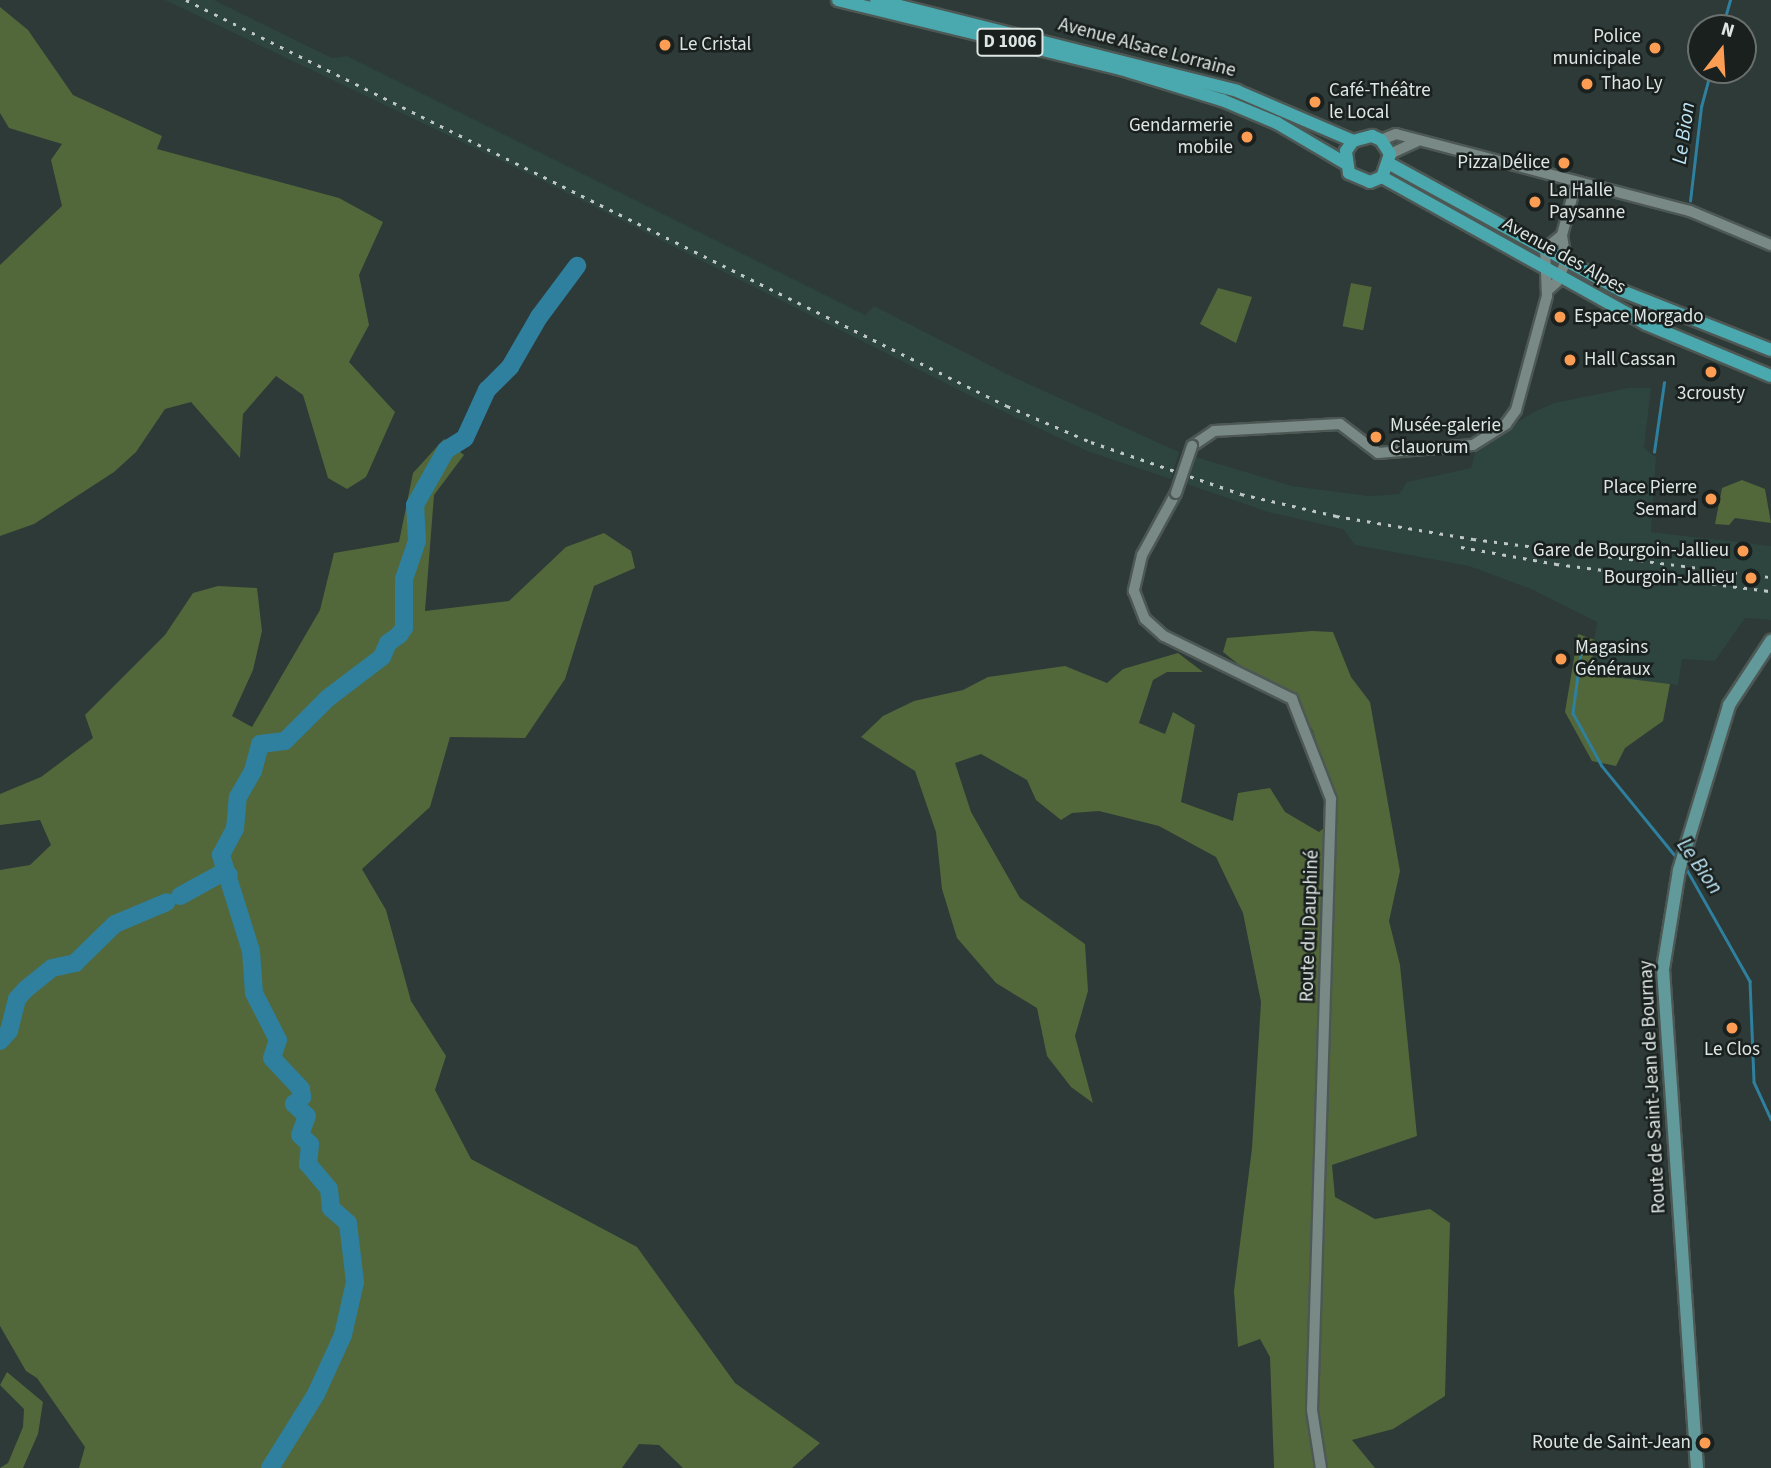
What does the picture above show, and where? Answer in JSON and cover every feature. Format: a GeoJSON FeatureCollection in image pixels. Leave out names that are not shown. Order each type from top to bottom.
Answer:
{"type":"FeatureCollection","features":[{"type":"Feature","properties":{"kind":"main road","name":"Avenue des Alpes"},"geometry":{"type":"LineString","coordinates":[[838,0],[1181,88],[1255,113],[1345,163],[1359,180],[1382,177],[1646,324],[1771,376]]}},
{"type":"Feature","properties":{"kind":"main road","name":"Avenue Alsace Lorraine"},"geometry":{"type":"LineString","coordinates":[[876,0],[1191,78],[1284,109],[1353,141]]}},
{"type":"Feature","properties":{"kind":"main road"},"geometry":{"type":"LineString","coordinates":[[1345,163],[1353,141],[1372,136],[1381,140]]}},
{"type":"Feature","properties":{"kind":"main road","name":"Avenue des Alpes"},"geometry":{"type":"LineString","coordinates":[[1381,140],[1390,159],[1566,261],[1654,305],[1771,350]]}},
{"type":"Feature","properties":{"kind":"main road"},"geometry":{"type":"LineString","coordinates":[[1382,177],[1390,159]]}},
{"type":"Feature","properties":{"kind":"main road","name":"Route de Saint-Jean de Bournay"},"geometry":{"type":"LineString","coordinates":[[1697,1468],[1663,969],[1679,870],[1730,705],[1771,641]]}},
{"type":"Feature","properties":{"kind":"street"},"geometry":{"type":"LineString","coordinates":[[1381,140],[1396,134],[1416,142],[1690,211],[1771,245]]}},
{"type":"Feature","properties":{"kind":"street"},"geometry":{"type":"LineString","coordinates":[[1390,159],[1416,142]]}},
{"type":"Feature","properties":{"kind":"street"},"geometry":{"type":"LineString","coordinates":[[1547,291],[1560,276],[1566,261],[1562,235],[1576,183]]}},
{"type":"Feature","properties":{"kind":"street"},"geometry":{"type":"LineString","coordinates":[[1547,291],[1543,266],[1545,249],[1562,235]]}},
{"type":"Feature","properties":{"kind":"street","name":"Route du Dauphiné"},"geometry":{"type":"LineString","coordinates":[[1321,1468],[1312,1410],[1331,799],[1293,699],[1164,636],[1145,619],[1134,591],[1142,555],[1176,493],[1192,446],[1214,431],[1340,424],[1378,453],[1473,445],[1506,424],[1516,410],[1547,291]]}},
{"type":"Feature","properties":{"kind":"shaded area"},"geometry":{"type":"Polygon","coordinates":[[[165,0],[214,0],[332,58],[347,56],[865,315],[874,306],[1009,375],[1179,452],[1171,479],[1087,451],[979,400],[539,179],[165,0]]]}},
{"type":"Feature","properties":{"kind":"shaded area"},"geometry":{"type":"Polygon","coordinates":[[[1628,388],[1651,388],[1644,448],[1656,457],[1651,532],[1771,546],[1771,620],[1745,618],[1715,661],[1682,659],[1678,685],[1589,674],[1597,622],[1531,589],[1469,566],[1355,545],[1343,529],[1268,512],[1187,484],[1196,457],[1292,486],[1369,496],[1399,494],[1407,482],[1471,468],[1476,448],[1532,413],[1554,403],[1628,388]]]}},
{"type":"Feature","properties":{"kind":"green space"},"geometry":{"type":"Polygon","coordinates":[[[0,7],[28,30],[73,95],[162,136],[157,149],[339,198],[383,222],[359,275],[369,325],[349,362],[395,412],[366,477],[347,489],[328,478],[303,395],[276,376],[243,414],[240,458],[191,402],[165,409],[136,452],[114,472],[34,524],[0,536],[0,265],[62,206],[51,160],[62,144],[9,128],[0,113],[0,7]]]}},
{"type":"Feature","properties":{"kind":"green space"},"geometry":{"type":"Polygon","coordinates":[[[1351,283],[1372,287],[1363,330],[1343,326],[1351,283]]]}},
{"type":"Feature","properties":{"kind":"green space"},"geometry":{"type":"Polygon","coordinates":[[[1218,288],[1252,297],[1236,343],[1200,324],[1218,288]]]}},
{"type":"Feature","properties":{"kind":"green space"},"geometry":{"type":"Polygon","coordinates":[[[444,439],[464,455],[434,495],[425,611],[509,601],[566,547],[604,533],[631,551],[635,568],[594,586],[565,679],[525,738],[450,737],[430,807],[362,869],[386,910],[411,1001],[446,1056],[435,1090],[471,1159],[637,1247],[735,1383],[820,1443],[792,1468],[683,1468],[659,1445],[639,1444],[622,1468],[79,1468],[85,1447],[37,1378],[26,1371],[0,1326],[0,870],[30,865],[51,845],[40,820],[0,825],[0,794],[41,777],[93,738],[85,715],[165,635],[193,593],[218,586],[257,588],[262,631],[253,670],[232,716],[252,727],[320,610],[334,553],[399,542],[413,473],[444,439]]]}},
{"type":"Feature","properties":{"kind":"green space"},"geometry":{"type":"Polygon","coordinates":[[[1742,480],[1765,489],[1771,523],[1735,518],[1729,525],[1715,524],[1722,488],[1742,480]]]}},
{"type":"Feature","properties":{"kind":"green space"},"geometry":{"type":"Polygon","coordinates":[[[1312,631],[1333,632],[1351,677],[1370,702],[1400,871],[1389,921],[1400,965],[1417,1136],[1332,1165],[1335,1197],[1375,1219],[1430,1209],[1450,1223],[1445,1396],[1393,1429],[1352,1440],[1375,1468],[1274,1468],[1270,1357],[1260,1339],[1238,1347],[1234,1291],[1252,1148],[1261,1002],[1243,913],[1216,857],[1159,826],[1099,811],[1072,813],[1061,820],[1036,800],[1027,780],[981,754],[955,763],[971,812],[1020,898],[1085,944],[1088,991],[1075,1036],[1093,1103],[1071,1087],[1047,1056],[1037,1008],[996,983],[957,938],[942,889],[936,832],[915,771],[861,737],[883,716],[914,701],[963,690],[988,677],[1065,666],[1107,683],[1123,669],[1178,653],[1203,672],[1167,672],[1153,680],[1139,723],[1165,734],[1173,712],[1195,725],[1181,802],[1233,821],[1238,793],[1270,788],[1285,812],[1319,832],[1338,817],[1313,731],[1290,691],[1247,671],[1223,652],[1227,638],[1312,631]]]}},
{"type":"Feature","properties":{"kind":"green space"},"geometry":{"type":"Polygon","coordinates":[[[1578,634],[1595,640],[1590,674],[1670,684],[1663,721],[1625,748],[1616,766],[1592,761],[1565,712],[1578,634]]]}},
{"type":"Feature","properties":{"kind":"green space"},"geometry":{"type":"Polygon","coordinates":[[[7,1372],[43,1402],[38,1434],[23,1468],[0,1468],[8,1463],[23,1427],[24,1409],[0,1385],[7,1372]]]}},
{"type":"Feature","properties":{"kind":"waterway","name":"Le Bion"},"geometry":{"type":"LineString","coordinates":[[1726,14],[1730,0]]}},
{"type":"Feature","properties":{"kind":"waterway","name":"Le Bion"},"geometry":{"type":"LineString","coordinates":[[1690,201],[1701,107],[1707,84]]}},
{"type":"Feature","properties":{"kind":"waterway"},"geometry":{"type":"LineString","coordinates":[[270,1468],[316,1394],[343,1335],[355,1282],[348,1223],[331,1208],[329,1189],[308,1164],[310,1144],[300,1135],[307,1116],[294,1104],[302,1097],[301,1089],[272,1058],[278,1040],[254,993],[251,951],[221,855],[235,829],[238,797],[253,771],[260,744],[285,741],[328,698],[382,657],[388,643],[404,628],[404,579],[417,541],[415,505],[446,450],[465,438],[487,390],[510,367],[539,317],[577,266]]}},
{"type":"Feature","properties":{"kind":"waterway","name":"Le Bion"},"geometry":{"type":"LineString","coordinates":[[1654,452],[1664,383]]}},
{"type":"Feature","properties":{"kind":"waterway","name":"Le Bion"},"geometry":{"type":"LineString","coordinates":[[1582,646],[1573,713],[1602,766],[1677,858]]}},
{"type":"Feature","properties":{"kind":"waterway","name":"Le Bion"},"geometry":{"type":"LineString","coordinates":[[1686,868],[1750,981],[1754,1082],[1771,1119]]}},
{"type":"Feature","properties":{"kind":"waterway"},"geometry":{"type":"LineString","coordinates":[[180,896],[220,874],[229,875]]}},
{"type":"Feature","properties":{"kind":"waterway"},"geometry":{"type":"LineString","coordinates":[[0,1041],[9,1031],[17,999],[26,989],[52,968],[75,963],[115,924],[167,902]]}},
{"type":"Feature","properties":{"kind":"railway"},"geometry":{"type":"LineString","coordinates":[[186,0],[1007,406],[1091,442],[1241,494],[1336,516],[1473,539],[1771,577]]}},
{"type":"Feature","properties":{"kind":"railway"},"geometry":{"type":"LineString","coordinates":[[1461,547],[1556,564],[1771,591]]}},
{"type":"Feature","properties":{"kind":"place","name":"Le Cristal"},"geometry":{"type":"Point","coordinates":[665,45]}},
{"type":"Feature","properties":{"kind":"place","name":"Police municipale"},"geometry":{"type":"Point","coordinates":[1655,48]}},
{"type":"Feature","properties":{"kind":"place","name":"Thao Ly"},"geometry":{"type":"Point","coordinates":[1587,84]}},
{"type":"Feature","properties":{"kind":"place","name":"Café-Théâtre le Local"},"geometry":{"type":"Point","coordinates":[1315,102]}},
{"type":"Feature","properties":{"kind":"place","name":"Gendarmerie mobile"},"geometry":{"type":"Point","coordinates":[1247,137]}},
{"type":"Feature","properties":{"kind":"place","name":"Pizza Délice"},"geometry":{"type":"Point","coordinates":[1564,163]}},
{"type":"Feature","properties":{"kind":"place","name":"La Halle Paysanne"},"geometry":{"type":"Point","coordinates":[1535,202]}},
{"type":"Feature","properties":{"kind":"place","name":"Espace Morgado"},"geometry":{"type":"Point","coordinates":[1560,317]}},
{"type":"Feature","properties":{"kind":"place","name":"Hall Cassan"},"geometry":{"type":"Point","coordinates":[1570,360]}},
{"type":"Feature","properties":{"kind":"place","name":"3crousty"},"geometry":{"type":"Point","coordinates":[1711,372]}},
{"type":"Feature","properties":{"kind":"place","name":"Musée-galerie Clauorum"},"geometry":{"type":"Point","coordinates":[1376,437]}},
{"type":"Feature","properties":{"kind":"place","name":"Place Pierre Semard"},"geometry":{"type":"Point","coordinates":[1711,499]}},
{"type":"Feature","properties":{"kind":"place","name":"Gare de Bourgoin-Jallieu"},"geometry":{"type":"Point","coordinates":[1743,551]}},
{"type":"Feature","properties":{"kind":"place","name":"Bourgoin-Jallieu"},"geometry":{"type":"Point","coordinates":[1751,578]}},
{"type":"Feature","properties":{"kind":"place","name":"Magasins Généraux"},"geometry":{"type":"Point","coordinates":[1561,659]}},
{"type":"Feature","properties":{"kind":"place","name":"Le Clos"},"geometry":{"type":"Point","coordinates":[1732,1028]}},
{"type":"Feature","properties":{"kind":"place","name":"Route de Saint-Jean"},"geometry":{"type":"Point","coordinates":[1705,1443]}}]}
